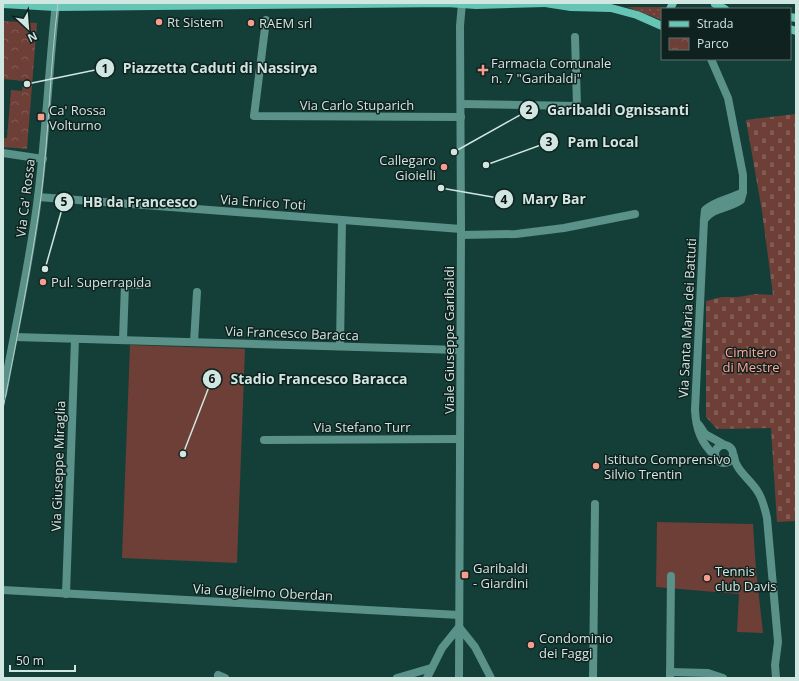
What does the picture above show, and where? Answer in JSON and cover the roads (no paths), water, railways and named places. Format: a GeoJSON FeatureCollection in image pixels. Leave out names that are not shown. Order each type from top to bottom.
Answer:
{"type":"FeatureCollection","features":[{"type":"Feature","properties":{"kind":"main road"},"geometry":{"type":"LineString","coordinates":[[3,4],[546,3],[571,7],[611,8],[636,14],[661,26]]}},
{"type":"Feature","properties":{"kind":"street","name":"Viale Giuseppe Garibaldi"},"geometry":{"type":"LineString","coordinates":[[459,678],[461,232],[460,26],[462,4]]}},
{"type":"Feature","properties":{"kind":"street","name":"Via Ca' Rossa"},"geometry":{"type":"LineString","coordinates":[[3,394],[27,271],[38,197],[43,159],[56,5]]}},
{"type":"Feature","properties":{"kind":"street","name":"Via Carlo Stuparich"},"geometry":{"type":"LineString","coordinates":[[266,20],[254,116],[461,117]]}},
{"type":"Feature","properties":{"kind":"street"},"geometry":{"type":"LineString","coordinates":[[460,104],[577,106],[576,37]]}},
{"type":"Feature","properties":{"kind":"street","name":"Via Santa Maria dei Battuti"},"geometry":{"type":"LineString","coordinates":[[712,62],[728,98],[743,175],[743,192],[733,198],[713,203],[705,210],[704,220],[701,296],[695,381],[695,417],[701,439],[715,456]]}},
{"type":"Feature","properties":{"kind":"street"},"geometry":{"type":"LineString","coordinates":[[3,153],[43,159]]}},
{"type":"Feature","properties":{"kind":"street","name":"Via Enrico Toti"},"geometry":{"type":"LineString","coordinates":[[38,197],[342,220],[461,232],[516,234],[564,228],[635,214]]}},
{"type":"Feature","properties":{"kind":"street"},"geometry":{"type":"LineString","coordinates":[[340,346],[342,220]]}},
{"type":"Feature","properties":{"kind":"street"},"geometry":{"type":"LineString","coordinates":[[123,340],[125,284],[141,285]]}},
{"type":"Feature","properties":{"kind":"street"},"geometry":{"type":"LineString","coordinates":[[194,342],[197,292]]}},
{"type":"Feature","properties":{"kind":"street","name":"Via Francesco Baracca"},"geometry":{"type":"LineString","coordinates":[[14,337],[460,350]]}},
{"type":"Feature","properties":{"kind":"street","name":"Via Giuseppe Miraglia"},"geometry":{"type":"LineString","coordinates":[[66,594],[75,339]]}},
{"type":"Feature","properties":{"kind":"street","name":"Via Santa Maria dei Battuti"},"geometry":{"type":"LineString","coordinates":[[695,417],[701,430],[705,434],[723,444]]}},
{"type":"Feature","properties":{"kind":"street","name":"Via Stefano Turr"},"geometry":{"type":"LineString","coordinates":[[264,440],[460,438]]}},
{"type":"Feature","properties":{"kind":"street"},"geometry":{"type":"LineString","coordinates":[[744,474],[730,464],[718,461],[715,456],[716,449],[723,444],[732,447],[734,460],[758,491],[767,518],[778,642],[776,678]]}},
{"type":"Feature","properties":{"kind":"street"},"geometry":{"type":"LineString","coordinates":[[724,463],[729,462],[734,456]]}},
{"type":"Feature","properties":{"kind":"street"},"geometry":{"type":"LineString","coordinates":[[593,678],[595,504]]}},
{"type":"Feature","properties":{"kind":"street"},"geometry":{"type":"LineString","coordinates":[[671,576],[670,675],[708,673],[723,678]]}},
{"type":"Feature","properties":{"kind":"street","name":"Via Guglielmo Oberdan"},"geometry":{"type":"LineString","coordinates":[[3,590],[459,615]]}},
{"type":"Feature","properties":{"kind":"street"},"geometry":{"type":"LineString","coordinates":[[427,678],[442,648],[459,627],[475,647],[490,678]]}},
{"type":"Feature","properties":{"kind":"street"},"geometry":{"type":"LineString","coordinates":[[397,678],[431,668]]}},
{"type":"Feature","properties":{"kind":"tram line"},"geometry":{"type":"LineString","coordinates":[[3,409],[19,329],[41,197],[58,3]]}},
{"type":"Feature","properties":{"kind":"place","name":"Rt Sistem"},"geometry":{"type":"Point","coordinates":[159,22]}},
{"type":"Feature","properties":{"kind":"place","name":"RAEM srl"},"geometry":{"type":"Point","coordinates":[251,23]}},
{"type":"Feature","properties":{"kind":"place","name":"Farmacia Comunale n. 7 \"Garibaldi\""},"geometry":{"type":"Point","coordinates":[483,70]}},
{"type":"Feature","properties":{"kind":"place","name":"Piazzetta Caduti di Nassirya"},"geometry":{"type":"Point","coordinates":[27,84]}},
{"type":"Feature","properties":{"kind":"place","name":"Ca' Rossa Volturno"},"geometry":{"type":"Point","coordinates":[41,117]}},
{"type":"Feature","properties":{"kind":"place","name":"Garibaldi Ognissanti"},"geometry":{"type":"Point","coordinates":[454,152]}},
{"type":"Feature","properties":{"kind":"place","name":"Pam Local"},"geometry":{"type":"Point","coordinates":[486,165]}},
{"type":"Feature","properties":{"kind":"place","name":"Callegaro Gioielli"},"geometry":{"type":"Point","coordinates":[444,167]}},
{"type":"Feature","properties":{"kind":"place","name":"Mary Bar"},"geometry":{"type":"Point","coordinates":[441,188]}},
{"type":"Feature","properties":{"kind":"place","name":"HB da Francesco"},"geometry":{"type":"Point","coordinates":[45,269]}},
{"type":"Feature","properties":{"kind":"place","name":"Pul. Superrapida"},"geometry":{"type":"Point","coordinates":[43,282]}},
{"type":"Feature","properties":{"kind":"place","name":"Stadio Francesco Baracca"},"geometry":{"type":"Point","coordinates":[183,454]}},
{"type":"Feature","properties":{"kind":"place","name":"Istituto Comprensivo Silvio Trentin"},"geometry":{"type":"Point","coordinates":[596,466]}},
{"type":"Feature","properties":{"kind":"place","name":"Garibaldi - Giardini"},"geometry":{"type":"Point","coordinates":[465,575]}},
{"type":"Feature","properties":{"kind":"place","name":"Tennis club Davis"},"geometry":{"type":"Point","coordinates":[707,578]}},
{"type":"Feature","properties":{"kind":"place","name":"Condominio dei Faggi"},"geometry":{"type":"Point","coordinates":[531,645]}},
{"type":"Feature","properties":{"kind":"park label","name":"Cimitero di Mestre"},"geometry":{"type":"Point","coordinates":[751,360]}}]}
